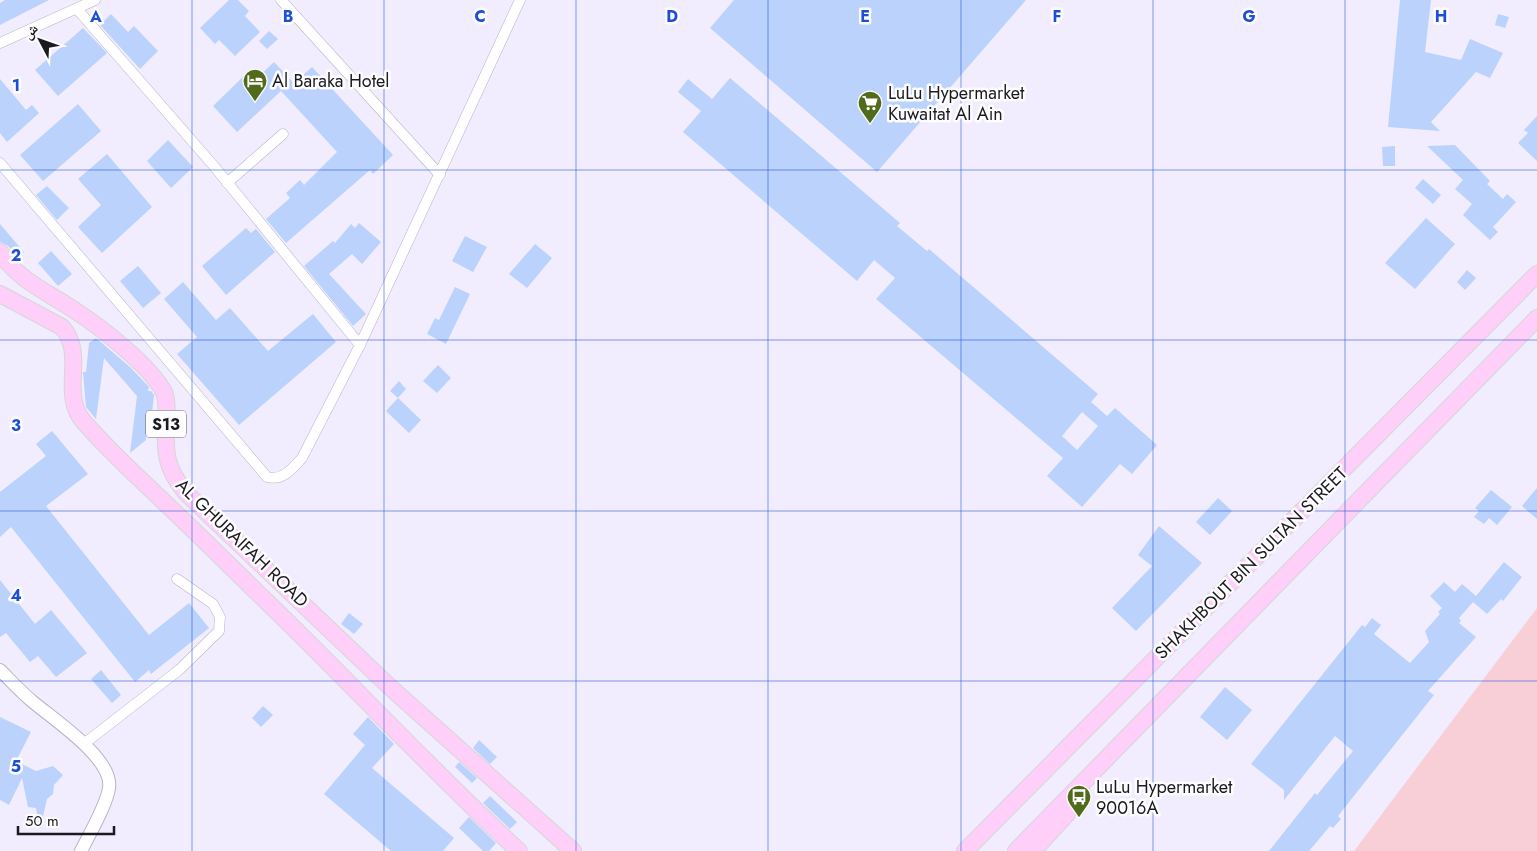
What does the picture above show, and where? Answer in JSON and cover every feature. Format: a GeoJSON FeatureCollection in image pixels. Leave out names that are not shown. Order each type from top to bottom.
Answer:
{"type":"FeatureCollection","features":[{"type":"Feature","properties":{"kind":"main road","name":"AL GHURAIFAH ROAD"},"geometry":{"type":"LineString","coordinates":[[0,252],[7,264],[28,282],[78,312],[126,349],[164,392],[167,406],[166,458],[178,482],[245,550],[314,613],[391,688],[573,851]]}},
{"type":"Feature","properties":{"kind":"main road","name":"SHAKHBOUT BIN SULTAN STREET"},"geometry":{"type":"LineString","coordinates":[[965,851],[1537,274]]}},
{"type":"Feature","properties":{"kind":"main road","name":"AL GHURAIFAH ROAD"},"geometry":{"type":"LineString","coordinates":[[0,294],[62,327],[68,335],[74,361],[72,396],[74,409],[82,421],[132,473],[296,632],[446,783],[519,851]]}},
{"type":"Feature","properties":{"kind":"main road","name":"SHAKHBOUT BIN SULTAN STREET"},"geometry":{"type":"LineString","coordinates":[[1016,851],[1537,318]]}},
{"type":"Feature","properties":{"kind":"main road"},"geometry":{"type":"LineString","coordinates":[[1033,851],[1068,814],[1075,789]]}},
{"type":"Feature","properties":{"kind":"street"},"geometry":{"type":"LineString","coordinates":[[0,43],[77,10],[95,0]]}},
{"type":"Feature","properties":{"kind":"street"},"geometry":{"type":"LineString","coordinates":[[281,0],[440,175]]}},
{"type":"Feature","properties":{"kind":"street"},"geometry":{"type":"LineString","coordinates":[[0,163],[267,477],[280,477],[290,472],[302,458],[360,345],[520,0]]}},
{"type":"Feature","properties":{"kind":"street"},"geometry":{"type":"LineString","coordinates":[[77,10],[227,183],[360,345]]}},
{"type":"Feature","properties":{"kind":"street"},"geometry":{"type":"LineString","coordinates":[[227,183],[283,134]]}},
{"type":"Feature","properties":{"kind":"street"},"geometry":{"type":"LineString","coordinates":[[85,743],[179,670],[218,630],[220,617],[213,604],[177,578]]}},
{"type":"Feature","properties":{"kind":"street"},"geometry":{"type":"LineString","coordinates":[[0,670],[31,700],[85,743],[98,759],[110,787],[81,851]]}},
{"type":"Feature","properties":{"kind":"shaded area"},"geometry":{"type":"Polygon","coordinates":[[[1537,608],[1537,851],[1354,851],[1537,608]]]}},
{"type":"Feature","properties":{"kind":"building"},"geometry":{"type":"Polygon","coordinates":[[[5,0],[49,0],[0,25],[0,3],[5,0]]]}},
{"type":"Feature","properties":{"kind":"building"},"geometry":{"type":"Polygon","coordinates":[[[229,0],[238,0],[249,11],[245,16],[260,32],[235,56],[219,40],[215,44],[200,28],[229,0]]]}},
{"type":"Feature","properties":{"kind":"building","name":"LuLu Hypermarket Kuwaitat Al Ain"},"geometry":{"type":"Polygon","coordinates":[[[734,0],[1026,0],[877,172],[710,28],[734,0]]]}},
{"type":"Feature","properties":{"kind":"building"},"geometry":{"type":"Polygon","coordinates":[[[1400,0],[1431,0],[1425,52],[1461,60],[1470,39],[1503,53],[1490,78],[1476,72],[1431,122],[1440,131],[1388,127],[1400,0]]]}},
{"type":"Feature","properties":{"kind":"building"},"geometry":{"type":"Polygon","coordinates":[[[111,14],[128,32],[134,26],[158,51],[140,69],[100,25],[111,14]]]}},
{"type":"Feature","properties":{"kind":"building"},"geometry":{"type":"Polygon","coordinates":[[[1498,14],[1509,17],[1505,28],[1495,25],[1498,14]]]}},
{"type":"Feature","properties":{"kind":"building"},"geometry":{"type":"Polygon","coordinates":[[[83,28],[107,53],[58,96],[35,70],[83,28]]]}},
{"type":"Feature","properties":{"kind":"building"},"geometry":{"type":"Polygon","coordinates":[[[269,31],[278,39],[267,49],[259,41],[269,31]]]}},
{"type":"Feature","properties":{"kind":"building"},"geometry":{"type":"Polygon","coordinates":[[[274,62],[294,83],[312,67],[393,155],[373,174],[370,170],[286,243],[266,219],[290,198],[286,193],[300,180],[304,185],[337,152],[281,91],[237,132],[213,106],[248,72],[255,80],[274,62]]]}},
{"type":"Feature","properties":{"kind":"building"},"geometry":{"type":"Polygon","coordinates":[[[730,78],[900,223],[897,226],[927,251],[929,249],[1098,394],[1091,402],[1107,416],[1115,408],[1157,445],[1132,474],[1120,464],[1082,507],[1047,476],[1063,458],[876,299],[895,278],[874,260],[857,281],[683,132],[701,111],[678,92],[688,79],[712,99],[730,78]],[[1082,412],[1062,436],[1077,450],[1098,426],[1082,412]]]}},
{"type":"Feature","properties":{"kind":"building"},"geometry":{"type":"Polygon","coordinates":[[[0,79],[26,110],[32,105],[39,113],[7,142],[0,133],[0,79]]]}},
{"type":"Feature","properties":{"kind":"building"},"geometry":{"type":"Polygon","coordinates":[[[78,104],[101,131],[43,181],[20,155],[78,104]]]}},
{"type":"Feature","properties":{"kind":"building"},"geometry":{"type":"Polygon","coordinates":[[[1537,116],[1537,161],[1518,143],[1528,133],[1524,130],[1537,116]]]}},
{"type":"Feature","properties":{"kind":"building"},"geometry":{"type":"Polygon","coordinates":[[[168,140],[193,167],[171,188],[147,161],[168,140]]]}},
{"type":"Feature","properties":{"kind":"building"},"geometry":{"type":"Polygon","coordinates":[[[1455,145],[1490,181],[1487,184],[1503,199],[1507,194],[1516,202],[1493,227],[1498,232],[1490,240],[1463,215],[1472,204],[1455,189],[1463,180],[1427,146],[1455,145]]]}},
{"type":"Feature","properties":{"kind":"building"},"geometry":{"type":"Polygon","coordinates":[[[1395,146],[1395,166],[1383,166],[1382,147],[1395,146]]]}},
{"type":"Feature","properties":{"kind":"building"},"geometry":{"type":"Polygon","coordinates":[[[107,154],[152,207],[102,253],[78,227],[101,205],[78,179],[107,154]]]}},
{"type":"Feature","properties":{"kind":"building"},"geometry":{"type":"Polygon","coordinates":[[[1423,179],[1441,195],[1433,204],[1415,188],[1423,179]]]}},
{"type":"Feature","properties":{"kind":"building"},"geometry":{"type":"Polygon","coordinates":[[[47,186],[69,208],[57,220],[36,195],[47,186]]]}},
{"type":"Feature","properties":{"kind":"building"},"geometry":{"type":"Polygon","coordinates":[[[1426,218],[1455,244],[1415,289],[1385,263],[1426,218]]]}},
{"type":"Feature","properties":{"kind":"building"},"geometry":{"type":"Polygon","coordinates":[[[359,223],[381,242],[362,264],[352,254],[329,274],[366,314],[353,326],[304,266],[333,241],[335,243],[351,224],[355,228],[359,223]]]}},
{"type":"Feature","properties":{"kind":"building"},"geometry":{"type":"Polygon","coordinates":[[[0,224],[24,252],[18,258],[8,246],[0,242],[0,224]]]}},
{"type":"Feature","properties":{"kind":"building"},"geometry":{"type":"Polygon","coordinates":[[[246,228],[251,233],[256,229],[275,252],[226,295],[202,266],[246,228]]]}},
{"type":"Feature","properties":{"kind":"building"},"geometry":{"type":"Polygon","coordinates":[[[465,236],[487,247],[473,272],[452,261],[465,236]]]}},
{"type":"Feature","properties":{"kind":"building"},"geometry":{"type":"Polygon","coordinates":[[[535,244],[552,258],[527,288],[509,274],[535,244]]]}},
{"type":"Feature","properties":{"kind":"building"},"geometry":{"type":"Polygon","coordinates":[[[51,251],[72,274],[58,286],[38,263],[51,251]]]}},
{"type":"Feature","properties":{"kind":"building"},"geometry":{"type":"Polygon","coordinates":[[[138,266],[161,293],[143,308],[120,281],[138,266]]]}},
{"type":"Feature","properties":{"kind":"building"},"geometry":{"type":"Polygon","coordinates":[[[1467,270],[1476,278],[1465,290],[1457,282],[1467,270]]]}},
{"type":"Feature","properties":{"kind":"building"},"geometry":{"type":"Polygon","coordinates":[[[183,282],[216,320],[230,308],[268,351],[313,314],[336,342],[239,425],[177,354],[197,337],[164,299],[183,282]]]}},
{"type":"Feature","properties":{"kind":"building"},"geometry":{"type":"Polygon","coordinates":[[[455,287],[470,294],[446,344],[427,334],[435,318],[439,320],[455,287]]]}},
{"type":"Feature","properties":{"kind":"building"},"geometry":{"type":"Polygon","coordinates":[[[96,338],[130,367],[149,387],[148,391],[151,391],[154,395],[151,422],[156,422],[156,433],[146,433],[146,440],[130,453],[137,396],[104,358],[96,419],[86,407],[83,372],[86,372],[89,343],[96,338]]]}},
{"type":"Feature","properties":{"kind":"building"},"geometry":{"type":"Polygon","coordinates":[[[438,365],[451,378],[437,393],[423,381],[438,365]]]}},
{"type":"Feature","properties":{"kind":"building"},"geometry":{"type":"Polygon","coordinates":[[[399,381],[406,389],[398,398],[390,391],[399,381]]]}},
{"type":"Feature","properties":{"kind":"building"},"geometry":{"type":"Polygon","coordinates":[[[398,398],[421,420],[409,433],[386,411],[398,398]]]}},
{"type":"Feature","properties":{"kind":"building"},"geometry":{"type":"Polygon","coordinates":[[[52,431],[88,474],[46,506],[149,635],[189,603],[209,628],[151,674],[149,670],[135,682],[11,527],[0,537],[0,492],[46,456],[36,444],[52,431]]]}},
{"type":"Feature","properties":{"kind":"building"},"geometry":{"type":"Polygon","coordinates":[[[1537,488],[1537,519],[1522,506],[1537,488]]]}},
{"type":"Feature","properties":{"kind":"building"},"geometry":{"type":"Polygon","coordinates":[[[1491,490],[1512,507],[1497,525],[1489,518],[1484,524],[1474,517],[1479,511],[1475,508],[1491,490]]]}},
{"type":"Feature","properties":{"kind":"building"},"geometry":{"type":"Polygon","coordinates":[[[1218,498],[1232,511],[1210,535],[1196,522],[1218,498]]]}},
{"type":"Feature","properties":{"kind":"building"},"geometry":{"type":"Polygon","coordinates":[[[1159,526],[1202,563],[1136,631],[1112,608],[1152,566],[1138,555],[1159,526]]]}},
{"type":"Feature","properties":{"kind":"building"},"geometry":{"type":"Polygon","coordinates":[[[1504,562],[1522,577],[1503,601],[1501,599],[1487,614],[1473,602],[1459,618],[1461,621],[1459,623],[1476,637],[1428,691],[1434,695],[1338,816],[1341,819],[1333,828],[1330,826],[1309,851],[1269,851],[1315,793],[1317,795],[1353,751],[1335,736],[1284,800],[1284,790],[1251,764],[1362,625],[1365,627],[1372,618],[1381,625],[1374,634],[1410,663],[1429,642],[1425,631],[1440,614],[1438,612],[1442,608],[1430,596],[1444,582],[1455,592],[1462,584],[1476,596],[1504,562]]]}},
{"type":"Feature","properties":{"kind":"building"},"geometry":{"type":"Polygon","coordinates":[[[0,580],[35,624],[51,610],[87,653],[56,677],[38,656],[30,662],[6,633],[0,637],[0,580]]]}},
{"type":"Feature","properties":{"kind":"building"},"geometry":{"type":"Polygon","coordinates":[[[349,613],[363,624],[354,634],[341,624],[349,613]]]}},
{"type":"Feature","properties":{"kind":"building"},"geometry":{"type":"Polygon","coordinates":[[[101,670],[121,695],[112,703],[91,679],[101,670]]]}},
{"type":"Feature","properties":{"kind":"building"},"geometry":{"type":"Polygon","coordinates":[[[1225,687],[1252,710],[1227,740],[1200,717],[1225,687]]]}},
{"type":"Feature","properties":{"kind":"building"},"geometry":{"type":"Polygon","coordinates":[[[263,706],[273,715],[261,727],[252,718],[263,706]]]}},
{"type":"Feature","properties":{"kind":"building"},"geometry":{"type":"Polygon","coordinates":[[[0,717],[31,732],[16,761],[36,771],[53,766],[63,775],[54,785],[53,794],[47,799],[40,829],[36,808],[28,807],[22,778],[9,805],[0,800],[0,717]]]}},
{"type":"Feature","properties":{"kind":"building"},"geometry":{"type":"Polygon","coordinates":[[[368,717],[394,744],[372,768],[454,838],[443,851],[391,851],[324,794],[365,745],[353,734],[368,717]]]}},
{"type":"Feature","properties":{"kind":"building"},"geometry":{"type":"Polygon","coordinates":[[[479,740],[497,757],[490,764],[473,748],[479,740]]]}},
{"type":"Feature","properties":{"kind":"building"},"geometry":{"type":"Polygon","coordinates":[[[459,762],[477,778],[472,783],[455,767],[459,762]]]}},
{"type":"Feature","properties":{"kind":"building"},"geometry":{"type":"Polygon","coordinates":[[[490,796],[517,822],[510,829],[483,803],[490,796]]]}},
{"type":"Feature","properties":{"kind":"building"},"geometry":{"type":"Polygon","coordinates":[[[469,817],[496,843],[489,851],[483,851],[459,828],[469,817]]]}},
{"type":"Feature","properties":{"kind":"place","name":"Al Baraka Hotel"},"geometry":{"type":"Point","coordinates":[255,102]}},
{"type":"Feature","properties":{"kind":"place","name":"LuLu Hypermarket Kuwaitat Al Ain"},"geometry":{"type":"Point","coordinates":[870,124]}},
{"type":"Feature","properties":{"kind":"place","name":"LuLu Hypermarket 90016A"},"geometry":{"type":"Point","coordinates":[1079,818]}}]}
